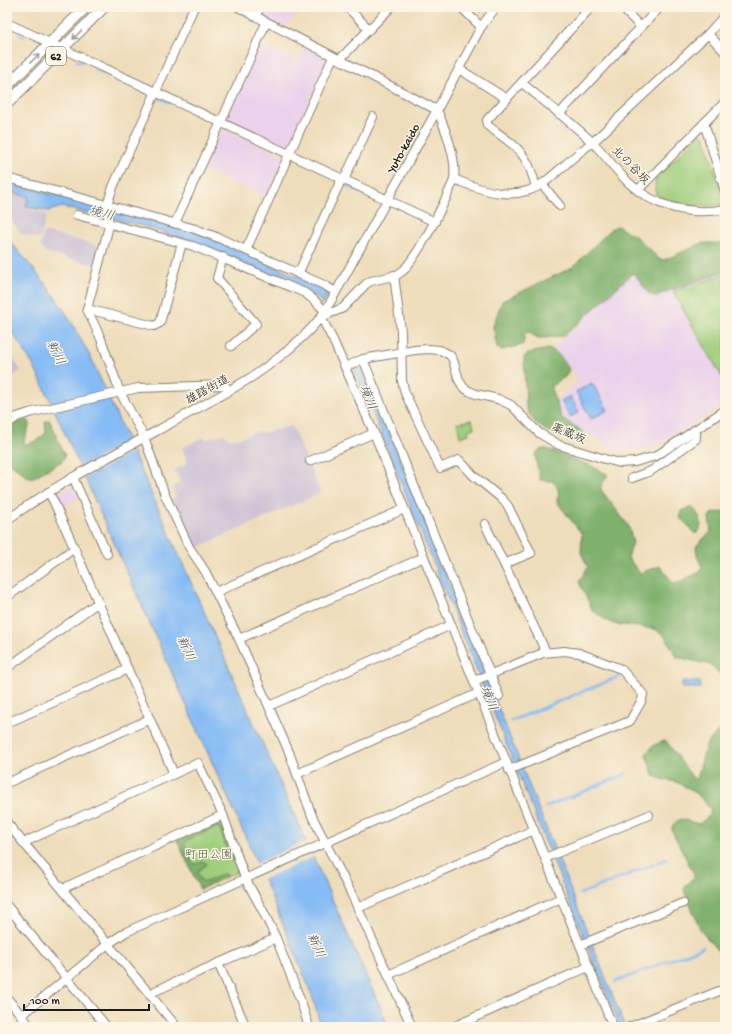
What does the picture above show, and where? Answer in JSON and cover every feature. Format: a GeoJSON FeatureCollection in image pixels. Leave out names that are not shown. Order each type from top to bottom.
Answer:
{"type":"FeatureCollection","features":[{"type":"Feature","properties":{"kind":"main road","name":"62"},"geometry":{"type":"LineString","coordinates":[[7,86],[86,7]]}},
{"type":"Feature","properties":{"kind":"main road","name":"62"},"geometry":{"type":"LineString","coordinates":[[7,104],[104,7]]}},
{"type":"Feature","properties":{"kind":"street"},"geometry":{"type":"LineString","coordinates":[[194,7],[113,187],[108,206],[109,222],[87,309],[101,339],[118,392],[141,439],[189,547],[205,571],[240,639],[289,752],[321,844],[358,908],[412,1027]]}},
{"type":"Feature","properties":{"kind":"street"},"geometry":{"type":"LineString","coordinates":[[238,7],[437,110],[449,144],[454,179],[435,222],[407,267],[401,273],[366,284],[342,308],[324,313]]}},
{"type":"Feature","properties":{"kind":"street"},"geometry":{"type":"LineString","coordinates":[[254,16],[261,7]]}},
{"type":"Feature","properties":{"kind":"street"},"geometry":{"type":"LineString","coordinates":[[347,7],[369,29]]}},
{"type":"Feature","properties":{"kind":"street"},"geometry":{"type":"LineString","coordinates":[[246,250],[290,153],[336,58],[391,7]]}},
{"type":"Feature","properties":{"kind":"street"},"geometry":{"type":"LineString","coordinates":[[461,7],[481,27]]}},
{"type":"Feature","properties":{"kind":"street","name":"Yuto-kaido"},"geometry":{"type":"LineString","coordinates":[[331,300],[388,200],[481,27],[496,7]]}},
{"type":"Feature","properties":{"kind":"street"},"geometry":{"type":"LineString","coordinates":[[560,206],[539,185],[523,155],[518,149],[488,125],[488,120],[591,7]]}},
{"type":"Feature","properties":{"kind":"street"},"geometry":{"type":"LineString","coordinates":[[621,7],[641,27]]}},
{"type":"Feature","properties":{"kind":"street"},"geometry":{"type":"LineString","coordinates":[[558,114],[660,7]]}},
{"type":"Feature","properties":{"kind":"street"},"geometry":{"type":"LineString","coordinates":[[454,179],[480,190],[508,194],[524,192],[539,185],[593,142],[708,34],[725,15]]}},
{"type":"Feature","properties":{"kind":"street"},"geometry":{"type":"LineString","coordinates":[[175,223],[266,22]]}},
{"type":"Feature","properties":{"kind":"street"},"geometry":{"type":"LineString","coordinates":[[7,23],[290,153],[435,222]]}},
{"type":"Feature","properties":{"kind":"street"},"geometry":{"type":"LineString","coordinates":[[708,34],[725,52]]}},
{"type":"Feature","properties":{"kind":"street"},"geometry":{"type":"LineString","coordinates":[[459,69],[506,99]]}},
{"type":"Feature","properties":{"kind":"street","name":"北の谷坂"},"geometry":{"type":"LineString","coordinates":[[522,83],[593,142],[621,175],[638,190],[656,201],[676,208],[698,211],[725,209]]}},
{"type":"Feature","properties":{"kind":"street"},"geometry":{"type":"LineString","coordinates":[[638,190],[725,102]]}},
{"type":"Feature","properties":{"kind":"street"},"geometry":{"type":"LineString","coordinates":[[298,274],[373,117]]}},
{"type":"Feature","properties":{"kind":"street"},"geometry":{"type":"LineString","coordinates":[[704,123],[725,191]]}},
{"type":"Feature","properties":{"kind":"street"},"geometry":{"type":"LineString","coordinates":[[7,178],[175,223],[206,233],[326,286],[335,292]]}},
{"type":"Feature","properties":{"kind":"street"},"geometry":{"type":"LineString","coordinates":[[77,215],[109,222],[204,249],[305,293],[314,300],[324,313],[333,340],[374,433],[451,625],[476,680],[479,693],[506,762],[512,769],[534,830],[547,857],[561,898],[582,944],[588,967],[613,1027]]}},
{"type":"Feature","properties":{"kind":"street"},"geometry":{"type":"LineString","coordinates":[[87,309],[154,326],[160,323],[182,243]]}},
{"type":"Feature","properties":{"kind":"street"},"geometry":{"type":"LineString","coordinates":[[223,258],[217,278],[256,324],[231,346]]}},
{"type":"Feature","properties":{"kind":"street"},"geometry":{"type":"LineString","coordinates":[[394,275],[402,353],[401,375],[403,387],[440,468],[459,460],[474,476],[494,491],[504,502],[525,539],[531,553],[504,564]]}},
{"type":"Feature","properties":{"kind":"street","name":"雄踏街道"},"geometry":{"type":"LineString","coordinates":[[74,476],[255,375],[300,339],[324,313],[331,300]]}},
{"type":"Feature","properties":{"kind":"street","name":"薬蔵坂"},"geometry":{"type":"LineString","coordinates":[[345,367],[363,359],[427,349],[435,349],[445,352],[453,360],[459,380],[463,387],[469,391],[498,399],[510,405],[534,428],[552,442],[566,448],[613,462],[635,462],[650,459],[725,410]]}},
{"type":"Feature","properties":{"kind":"street"},"geometry":{"type":"LineString","coordinates":[[363,359],[489,674],[500,696]]}},
{"type":"Feature","properties":{"kind":"street"},"geometry":{"type":"LineString","coordinates":[[7,424],[23,415],[118,392],[146,388],[225,385],[228,391]]}},
{"type":"Feature","properties":{"kind":"street"},"geometry":{"type":"LineString","coordinates":[[632,478],[651,471],[696,439],[696,433],[694,430]]}},
{"type":"Feature","properties":{"kind":"street"},"geometry":{"type":"LineString","coordinates":[[310,461],[374,433]]}},
{"type":"Feature","properties":{"kind":"street"},"geometry":{"type":"LineString","coordinates":[[7,520],[74,476],[107,554]]}},
{"type":"Feature","properties":{"kind":"street"},"geometry":{"type":"LineString","coordinates":[[48,492],[53,500],[174,774]]}},
{"type":"Feature","properties":{"kind":"street"},"geometry":{"type":"LineString","coordinates":[[216,592],[404,509]]}},
{"type":"Feature","properties":{"kind":"street"},"geometry":{"type":"LineString","coordinates":[[485,524],[546,652]]}},
{"type":"Feature","properties":{"kind":"street"},"geometry":{"type":"LineString","coordinates":[[7,597],[69,552],[75,550]]}},
{"type":"Feature","properties":{"kind":"street"},"geometry":{"type":"LineString","coordinates":[[240,639],[424,557]]}},
{"type":"Feature","properties":{"kind":"street"},"geometry":{"type":"LineString","coordinates":[[7,668],[99,603]]}},
{"type":"Feature","properties":{"kind":"street"},"geometry":{"type":"LineString","coordinates":[[269,706],[451,625]]}},
{"type":"Feature","properties":{"kind":"street"},"geometry":{"type":"LineString","coordinates":[[476,680],[546,652],[557,650],[572,652],[618,668],[626,673],[642,691],[643,697],[630,721],[512,769]]}},
{"type":"Feature","properties":{"kind":"street"},"geometry":{"type":"LineString","coordinates":[[7,723],[128,668]]}},
{"type":"Feature","properties":{"kind":"street"},"geometry":{"type":"LineString","coordinates":[[297,774],[479,693]]}},
{"type":"Feature","properties":{"kind":"street"},"geometry":{"type":"LineString","coordinates":[[7,783],[150,719]]}},
{"type":"Feature","properties":{"kind":"street"},"geometry":{"type":"LineString","coordinates":[[21,1016],[108,944],[126,932],[506,762]]}},
{"type":"Feature","properties":{"kind":"street"},"geometry":{"type":"LineString","coordinates":[[24,844],[29,840],[198,763],[223,816],[245,878],[276,938],[300,999],[308,1027]]}},
{"type":"Feature","properties":{"kind":"street"},"geometry":{"type":"LineString","coordinates":[[547,857],[649,815]]}},
{"type":"Feature","properties":{"kind":"street"},"geometry":{"type":"LineString","coordinates":[[63,890],[68,886],[223,816]]}},
{"type":"Feature","properties":{"kind":"street"},"geometry":{"type":"LineString","coordinates":[[7,823],[177,1027]]}},
{"type":"Feature","properties":{"kind":"street"},"geometry":{"type":"LineString","coordinates":[[358,908],[534,830]]}},
{"type":"Feature","properties":{"kind":"street"},"geometry":{"type":"LineString","coordinates":[[388,975],[561,898]]}},
{"type":"Feature","properties":{"kind":"street"},"geometry":{"type":"LineString","coordinates":[[582,944],[683,903]]}},
{"type":"Feature","properties":{"kind":"street"},"geometry":{"type":"LineString","coordinates":[[7,906],[107,1027]]}},
{"type":"Feature","properties":{"kind":"street"},"geometry":{"type":"LineString","coordinates":[[150,995],[155,991],[276,938]]}},
{"type":"Feature","properties":{"kind":"street"},"geometry":{"type":"LineString","coordinates":[[218,964],[246,1027]]}},
{"type":"Feature","properties":{"kind":"street"},"geometry":{"type":"LineString","coordinates":[[453,1027],[588,967]]}},
{"type":"Feature","properties":{"kind":"street"},"geometry":{"type":"LineString","coordinates":[[630,1027],[719,991],[725,990]]}},
{"type":"Feature","properties":{"kind":"street"},"geometry":{"type":"LineString","coordinates":[[7,998],[31,1027]]}},
{"type":"Feature","properties":{"kind":"shaded area"},"geometry":{"type":"Polygon","coordinates":[[[266,7],[303,7],[284,27],[261,15],[261,12],[266,7]]]}},
{"type":"Feature","properties":{"kind":"shaded area"},"geometry":{"type":"Polygon","coordinates":[[[259,44],[298,62],[305,46],[329,58],[289,146],[287,147],[228,120],[227,116],[259,44]]]}},
{"type":"Feature","properties":{"kind":"shaded area"},"geometry":{"type":"Polygon","coordinates":[[[223,129],[283,156],[284,159],[266,197],[203,169],[221,130],[223,129]]]}},
{"type":"Feature","properties":{"kind":"shaded area"},"geometry":{"type":"Polygon","coordinates":[[[7,191],[29,197],[26,209],[47,214],[40,239],[22,234],[7,217],[7,191]]]}},
{"type":"Feature","properties":{"kind":"shaded area"},"geometry":{"type":"Polygon","coordinates":[[[44,232],[100,246],[95,265],[45,252],[40,246],[44,232]]]}},
{"type":"Feature","properties":{"kind":"shaded area"},"geometry":{"type":"Polygon","coordinates":[[[725,271],[725,403],[655,446],[644,449],[618,450],[562,419],[555,401],[579,380],[553,348],[630,274],[635,274],[654,296],[725,271]]]}},
{"type":"Feature","properties":{"kind":"shaded area"},"geometry":{"type":"Polygon","coordinates":[[[7,348],[21,371],[9,378],[7,376],[7,348]]]}},
{"type":"Feature","properties":{"kind":"shaded area"},"geometry":{"type":"Polygon","coordinates":[[[292,426],[321,493],[194,549],[172,499],[176,497],[173,488],[180,482],[174,470],[188,463],[182,448],[204,437],[206,440],[224,434],[229,439],[243,437],[261,431],[262,433],[292,426]]]}},
{"type":"Feature","properties":{"kind":"shaded area"},"geometry":{"type":"Polygon","coordinates":[[[74,485],[80,498],[59,507],[55,498],[56,495],[74,485]]]}},
{"type":"Feature","properties":{"kind":"green space"},"geometry":{"type":"Polygon","coordinates":[[[700,134],[704,135],[724,201],[722,204],[697,206],[680,204],[656,195],[655,181],[657,177],[700,134]]]}},
{"type":"Feature","properties":{"kind":"green space"},"geometry":{"type":"Polygon","coordinates":[[[617,226],[635,236],[662,260],[702,243],[725,243],[725,271],[655,296],[649,294],[633,273],[564,336],[538,338],[528,332],[525,333],[523,344],[502,350],[497,348],[493,326],[502,301],[573,267],[611,229],[617,226]]]}},
{"type":"Feature","properties":{"kind":"green space"},"geometry":{"type":"Polygon","coordinates":[[[725,274],[725,382],[673,292],[725,274]]]}},
{"type":"Feature","properties":{"kind":"green space"},"geometry":{"type":"Polygon","coordinates":[[[549,349],[558,354],[569,370],[565,377],[551,386],[551,389],[562,419],[582,432],[578,439],[562,437],[546,430],[529,414],[526,406],[524,357],[529,353],[549,349]]]}},
{"type":"Feature","properties":{"kind":"green space"},"geometry":{"type":"Polygon","coordinates":[[[24,420],[29,421],[30,424],[24,444],[39,439],[46,433],[45,422],[48,420],[50,421],[65,456],[62,461],[32,478],[27,477],[7,460],[7,430],[14,424],[24,420]]]}},
{"type":"Feature","properties":{"kind":"green space"},"geometry":{"type":"Polygon","coordinates":[[[472,420],[474,428],[468,430],[469,434],[460,437],[457,423],[472,420]]]}},
{"type":"Feature","properties":{"kind":"green space"},"geometry":{"type":"Polygon","coordinates":[[[547,449],[589,465],[607,474],[601,485],[601,490],[628,525],[633,542],[628,558],[640,573],[660,566],[674,584],[700,572],[702,567],[697,556],[696,547],[711,532],[709,518],[711,514],[725,511],[725,679],[711,665],[677,657],[664,635],[655,629],[614,624],[593,611],[579,582],[588,567],[581,553],[582,534],[557,502],[559,494],[554,482],[540,480],[535,455],[538,451],[547,449]]]}},
{"type":"Feature","properties":{"kind":"green space"},"geometry":{"type":"Polygon","coordinates":[[[691,507],[699,516],[701,523],[701,527],[697,533],[694,533],[680,517],[683,510],[691,507]]]}},
{"type":"Feature","properties":{"kind":"green space"},"geometry":{"type":"Polygon","coordinates":[[[725,723],[725,959],[701,931],[684,890],[686,885],[694,877],[694,874],[672,831],[674,824],[681,819],[699,824],[709,816],[711,810],[699,796],[684,785],[654,776],[646,755],[654,745],[666,741],[693,778],[697,779],[706,745],[725,723]]]}},
{"type":"Feature","properties":{"kind":"green space"},"geometry":{"type":"Polygon","coordinates":[[[217,822],[222,824],[234,859],[233,861],[230,859],[220,829],[217,827],[187,840],[184,844],[193,864],[203,862],[206,863],[206,865],[197,871],[201,881],[206,882],[223,874],[226,875],[225,878],[200,889],[177,840],[217,822]]]}},
{"type":"Feature","properties":{"kind":"green space","name":"町田公園"},"geometry":{"type":"Polygon","coordinates":[[[222,824],[239,869],[237,872],[200,889],[177,840],[222,824]]]}},
{"type":"Feature","properties":{"kind":"water","name":"境川"},"geometry":{"type":"Polygon","coordinates":[[[7,183],[192,230],[321,287],[328,295],[323,304],[315,295],[202,245],[143,226],[62,207],[48,211],[26,207],[29,197],[7,191],[7,183]]]}},
{"type":"Feature","properties":{"kind":"water","name":"新川"},"geometry":{"type":"Polygon","coordinates":[[[7,238],[57,300],[71,321],[91,358],[389,1027],[321,1027],[312,995],[262,874],[45,389],[32,363],[7,324],[7,238]]]}},
{"type":"Feature","properties":{"kind":"water","name":"境川"},"geometry":{"type":"Polygon","coordinates":[[[361,367],[387,427],[625,1027],[620,1027],[380,430],[354,370],[361,367]]]}},
{"type":"Feature","properties":{"kind":"water"},"geometry":{"type":"Polygon","coordinates":[[[592,383],[608,410],[591,419],[576,392],[592,383]]]}},
{"type":"Feature","properties":{"kind":"water"},"geometry":{"type":"Polygon","coordinates":[[[570,396],[579,412],[570,417],[561,401],[570,396]]]}},
{"type":"Feature","properties":{"kind":"water"},"geometry":{"type":"Polygon","coordinates":[[[682,682],[700,682],[700,688],[682,688],[682,682]]]}},
{"type":"Feature","properties":{"kind":"pier"},"geometry":{"type":"Polygon","coordinates":[[[130,440],[134,451],[83,479],[78,469],[130,440]]]}},
{"type":"Feature","properties":{"kind":"pier"},"geometry":{"type":"Polygon","coordinates":[[[308,840],[315,856],[262,880],[255,864],[308,840]]]}},
{"type":"Feature","properties":{"kind":"waterway"},"geometry":{"type":"LineString","coordinates":[[20,35],[24,37]]}},
{"type":"Feature","properties":{"kind":"waterway"},"geometry":{"type":"LineString","coordinates":[[77,61],[81,62]]}},
{"type":"Feature","properties":{"kind":"waterway"},"geometry":{"type":"LineString","coordinates":[[95,69],[148,93]]}},
{"type":"Feature","properties":{"kind":"waterway"},"geometry":{"type":"LineString","coordinates":[[160,98],[170,103]]}},
{"type":"Feature","properties":{"kind":"waterway"},"geometry":{"type":"LineString","coordinates":[[342,183],[379,201]]}},
{"type":"Feature","properties":{"kind":"waterway"},"geometry":{"type":"LineString","coordinates":[[511,721],[623,675]]}},
{"type":"Feature","properties":{"kind":"waterway"},"geometry":{"type":"LineString","coordinates":[[546,807],[626,774]]}},
{"type":"Feature","properties":{"kind":"waterway"},"geometry":{"type":"LineString","coordinates":[[580,894],[667,859]]}},
{"type":"Feature","properties":{"kind":"waterway"},"geometry":{"type":"LineString","coordinates":[[615,982],[703,947]]}}]}
